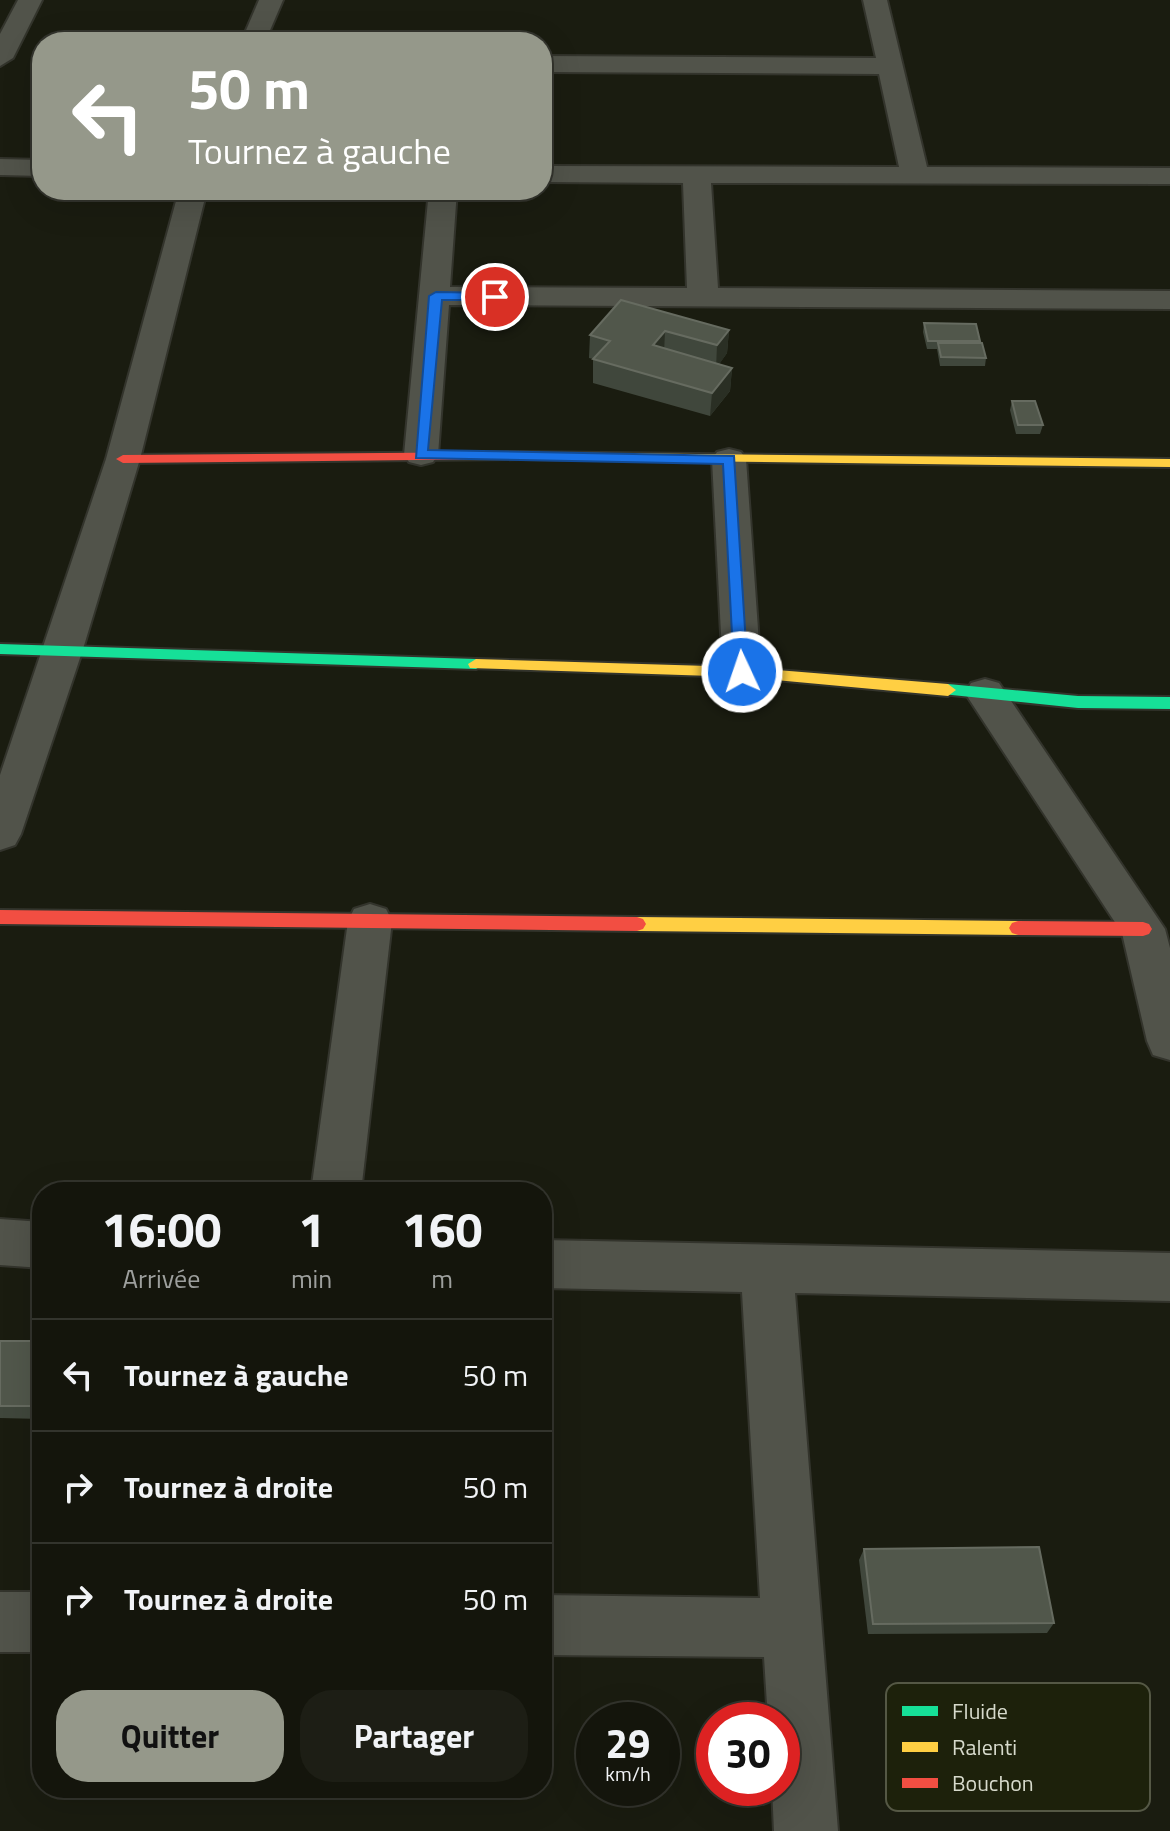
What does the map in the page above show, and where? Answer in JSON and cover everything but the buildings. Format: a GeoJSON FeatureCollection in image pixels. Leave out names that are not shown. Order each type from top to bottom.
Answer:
{"type":"FeatureCollection","features":[{"type":"Feature","properties":{"kind":"street"},"geometry":{"type":"LineString","coordinates":[[0,58],[30,0]]}},
{"type":"Feature","properties":{"kind":"street"},"geometry":{"type":"LineString","coordinates":[[257,32],[271,0]]}},
{"type":"Feature","properties":{"kind":"street"},"geometry":{"type":"LineString","coordinates":[[875,0],[915,175]]}},
{"type":"Feature","properties":{"kind":"street"},"geometry":{"type":"LineString","coordinates":[[552,64],[890,66]]}},
{"type":"Feature","properties":{"kind":"street"},"geometry":{"type":"LineString","coordinates":[[0,167],[32,168]]}},
{"type":"Feature","properties":{"kind":"street"},"geometry":{"type":"LineString","coordinates":[[697,173],[703,299]]}},
{"type":"Feature","properties":{"kind":"street"},"geometry":{"type":"LineString","coordinates":[[552,174],[1163,176],[1170,207]]}},
{"type":"Feature","properties":{"kind":"street"},"geometry":{"type":"LineString","coordinates":[[0,834],[64,649],[123,459],[190,200]]}},
{"type":"Feature","properties":{"kind":"street"},"geometry":{"type":"LineString","coordinates":[[421,455],[442,200]]}},
{"type":"Feature","properties":{"kind":"street"},"geometry":{"type":"LineString","coordinates":[[436,296],[1170,300]]}},
{"type":"Feature","properties":{"kind":"street"},"geometry":{"type":"LineString","coordinates":[[123,459],[421,455],[1170,463]]}},
{"type":"Feature","properties":{"kind":"street"},"geometry":{"type":"LineString","coordinates":[[729,459],[742,672]]}},
{"type":"Feature","properties":{"kind":"street"},"geometry":{"type":"LineString","coordinates":[[0,649],[742,672],[1078,702],[1170,703]]}},
{"type":"Feature","properties":{"kind":"street"},"geometry":{"type":"LineString","coordinates":[[985,693],[1143,929],[1170,1041]]}},
{"type":"Feature","properties":{"kind":"street"},"geometry":{"type":"LineString","coordinates":[[0,917],[1143,929]]}},
{"type":"Feature","properties":{"kind":"street"},"geometry":{"type":"LineString","coordinates":[[337,1182],[370,921]]}},
{"type":"Feature","properties":{"kind":"street"},"geometry":{"type":"LineString","coordinates":[[0,1242],[32,1244]]}},
{"type":"Feature","properties":{"kind":"street"},"geometry":{"type":"LineString","coordinates":[[552,1264],[1170,1277]]}},
{"type":"Feature","properties":{"kind":"street"},"geometry":{"type":"LineString","coordinates":[[767,1269],[806,1831]]}},
{"type":"Feature","properties":{"kind":"street"},"geometry":{"type":"LineString","coordinates":[[0,1622],[32,1622]]}},
{"type":"Feature","properties":{"kind":"street"},"geometry":{"type":"LineString","coordinates":[[552,1625],[792,1628]]}},
{"type":"Feature","properties":{"kind":"traffic: fast"},"geometry":{"type":"LineString","coordinates":[[0,649],[476,664]]}},
{"type":"Feature","properties":{"kind":"traffic: fast"},"geometry":{"type":"LineString","coordinates":[[948,690],[1078,702],[1170,703]]}},
{"type":"Feature","properties":{"kind":"traffic: slow"},"geometry":{"type":"LineString","coordinates":[[516,456],[1170,463]]}},
{"type":"Feature","properties":{"kind":"traffic: slow"},"geometry":{"type":"LineString","coordinates":[[476,664],[742,672],[948,690]]}},
{"type":"Feature","properties":{"kind":"traffic: slow"},"geometry":{"type":"LineString","coordinates":[[637,924],[1018,928]]}},
{"type":"Feature","properties":{"kind":"traffic: jam"},"geometry":{"type":"LineString","coordinates":[[123,459],[516,456]]}},
{"type":"Feature","properties":{"kind":"traffic: jam"},"geometry":{"type":"LineString","coordinates":[[0,917],[637,924]]}},
{"type":"Feature","properties":{"kind":"traffic: jam"},"geometry":{"type":"LineString","coordinates":[[1018,928],[1143,929]]}},
{"type":"Feature","properties":{"kind":"route"},"geometry":{"type":"LineString","coordinates":[[495,297],[436,296],[421,455],[729,459],[742,672]]}}]}
